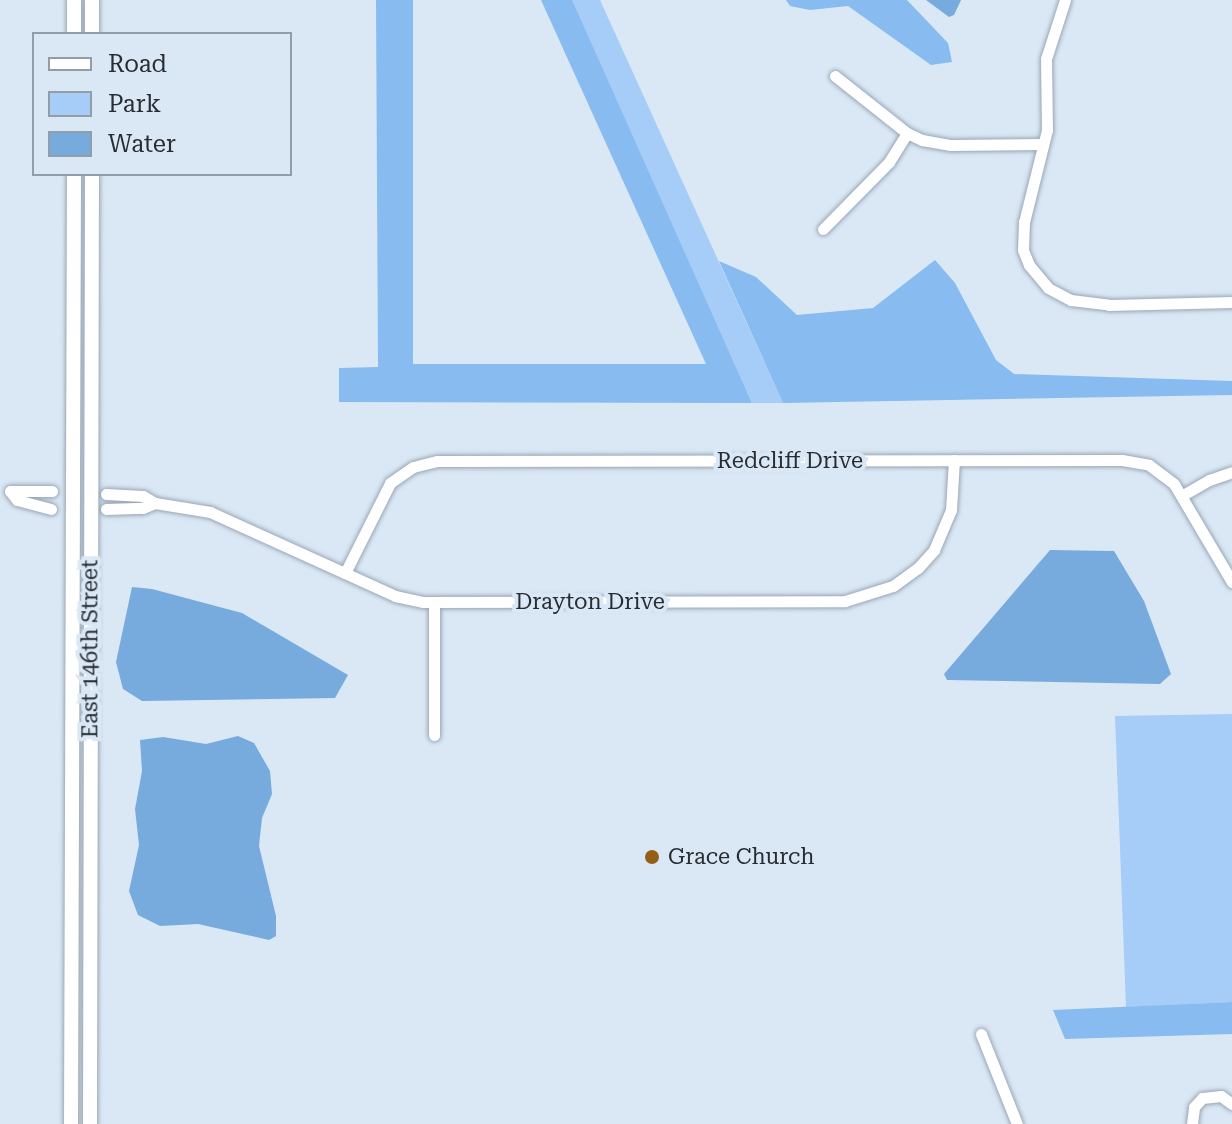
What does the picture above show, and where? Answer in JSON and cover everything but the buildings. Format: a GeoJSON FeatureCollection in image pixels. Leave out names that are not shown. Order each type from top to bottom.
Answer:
{"type":"FeatureCollection","features":[{"type":"Feature","properties":{"kind":"main road"},"geometry":{"type":"LineString","coordinates":[[74,0],[74,32]]}},
{"type":"Feature","properties":{"kind":"main road"},"geometry":{"type":"LineString","coordinates":[[92,0],[92,32]]}},
{"type":"Feature","properties":{"kind":"main road","name":"East 146th Street"},"geometry":{"type":"LineString","coordinates":[[71,1124],[74,176]]}},
{"type":"Feature","properties":{"kind":"main road","name":"East 146th Street"},"geometry":{"type":"LineString","coordinates":[[90,1124],[92,176]]}},
{"type":"Feature","properties":{"kind":"street"},"geometry":{"type":"LineString","coordinates":[[1065,0],[1046,59],[1043,144],[1022,235],[1029,265],[1048,288],[1071,300],[1109,305],[1232,302]]}},
{"type":"Feature","properties":{"kind":"street"},"geometry":{"type":"LineString","coordinates":[[835,76],[907,133],[935,144],[1043,144]]}},
{"type":"Feature","properties":{"kind":"street"},"geometry":{"type":"LineString","coordinates":[[823,229],[889,162],[907,133]]}},
{"type":"Feature","properties":{"kind":"street","name":"Drayton Drive"},"geometry":{"type":"LineString","coordinates":[[106,494],[143,496],[155,503],[210,512],[395,596],[434,603],[860,599],[903,580],[934,550],[951,510],[954,460]]}},
{"type":"Feature","properties":{"kind":"street","name":"Redcliff Drive"},"geometry":{"type":"LineString","coordinates":[[345,573],[386,489],[406,471],[427,463],[1132,460],[1160,471],[1183,495],[1232,582]]}},
{"type":"Feature","properties":{"kind":"street"},"geometry":{"type":"LineString","coordinates":[[1183,495],[1209,480],[1232,472]]}},
{"type":"Feature","properties":{"kind":"street"},"geometry":{"type":"LineString","coordinates":[[5,488],[52,491]]}},
{"type":"Feature","properties":{"kind":"street"},"geometry":{"type":"LineString","coordinates":[[5,488],[17,500],[51,509]]}},
{"type":"Feature","properties":{"kind":"street","name":"Drayton Drive"},"geometry":{"type":"LineString","coordinates":[[106,509],[143,508],[155,503]]}},
{"type":"Feature","properties":{"kind":"street"},"geometry":{"type":"LineString","coordinates":[[434,603],[434,735]]}},
{"type":"Feature","properties":{"kind":"street"},"geometry":{"type":"LineString","coordinates":[[981,1034],[1017,1124]]}},
{"type":"Feature","properties":{"kind":"street"},"geometry":{"type":"LineString","coordinates":[[1192,1124],[1194,1107],[1202,1098],[1221,1096],[1232,1104]]}},
{"type":"Feature","properties":{"kind":"green space"},"geometry":{"type":"Polygon","coordinates":[[[571,0],[600,0],[783,403],[752,403],[571,0]]]}},
{"type":"Feature","properties":{"kind":"green space"},"geometry":{"type":"Polygon","coordinates":[[[1232,714],[1232,1002],[1126,1007],[1115,716],[1232,714]]]}},
{"type":"Feature","properties":{"kind":"shaded area"},"geometry":{"type":"Polygon","coordinates":[[[376,0],[413,0],[413,364],[706,364],[541,0],[572,0],[752,403],[339,402],[339,368],[378,367],[376,0]]]}},
{"type":"Feature","properties":{"kind":"shaded area"},"geometry":{"type":"Polygon","coordinates":[[[786,0],[907,0],[948,43],[952,62],[931,65],[848,6],[810,10],[790,6],[786,0]]]}},
{"type":"Feature","properties":{"kind":"shaded area"},"geometry":{"type":"Polygon","coordinates":[[[935,260],[955,283],[996,360],[1014,374],[1232,381],[1232,395],[783,403],[719,261],[756,277],[797,315],[873,308],[935,260]]]}},
{"type":"Feature","properties":{"kind":"shaded area"},"geometry":{"type":"Polygon","coordinates":[[[1232,1002],[1232,1034],[1065,1039],[1053,1010],[1232,1002]]]}},
{"type":"Feature","properties":{"kind":"water"},"geometry":{"type":"Polygon","coordinates":[[[926,0],[961,0],[954,15],[949,17],[926,0]]]}},
{"type":"Feature","properties":{"kind":"water"},"geometry":{"type":"Polygon","coordinates":[[[1050,550],[1114,551],[1144,601],[1171,674],[1160,684],[947,680],[944,674],[1050,550]]]}},
{"type":"Feature","properties":{"kind":"water"},"geometry":{"type":"Polygon","coordinates":[[[132,587],[152,589],[242,613],[348,675],[335,698],[142,701],[123,689],[116,662],[132,587]]]}},
{"type":"Feature","properties":{"kind":"water"},"geometry":{"type":"Polygon","coordinates":[[[238,736],[254,743],[270,771],[272,794],[262,818],[259,846],[276,916],[276,936],[269,940],[198,924],[160,926],[138,915],[129,891],[139,845],[135,809],[142,771],[140,740],[163,737],[206,744],[238,736]]]}},
{"type":"Feature","properties":{"kind":"place","name":"Grace Church"},"geometry":{"type":"Point","coordinates":[652,857]}}]}
